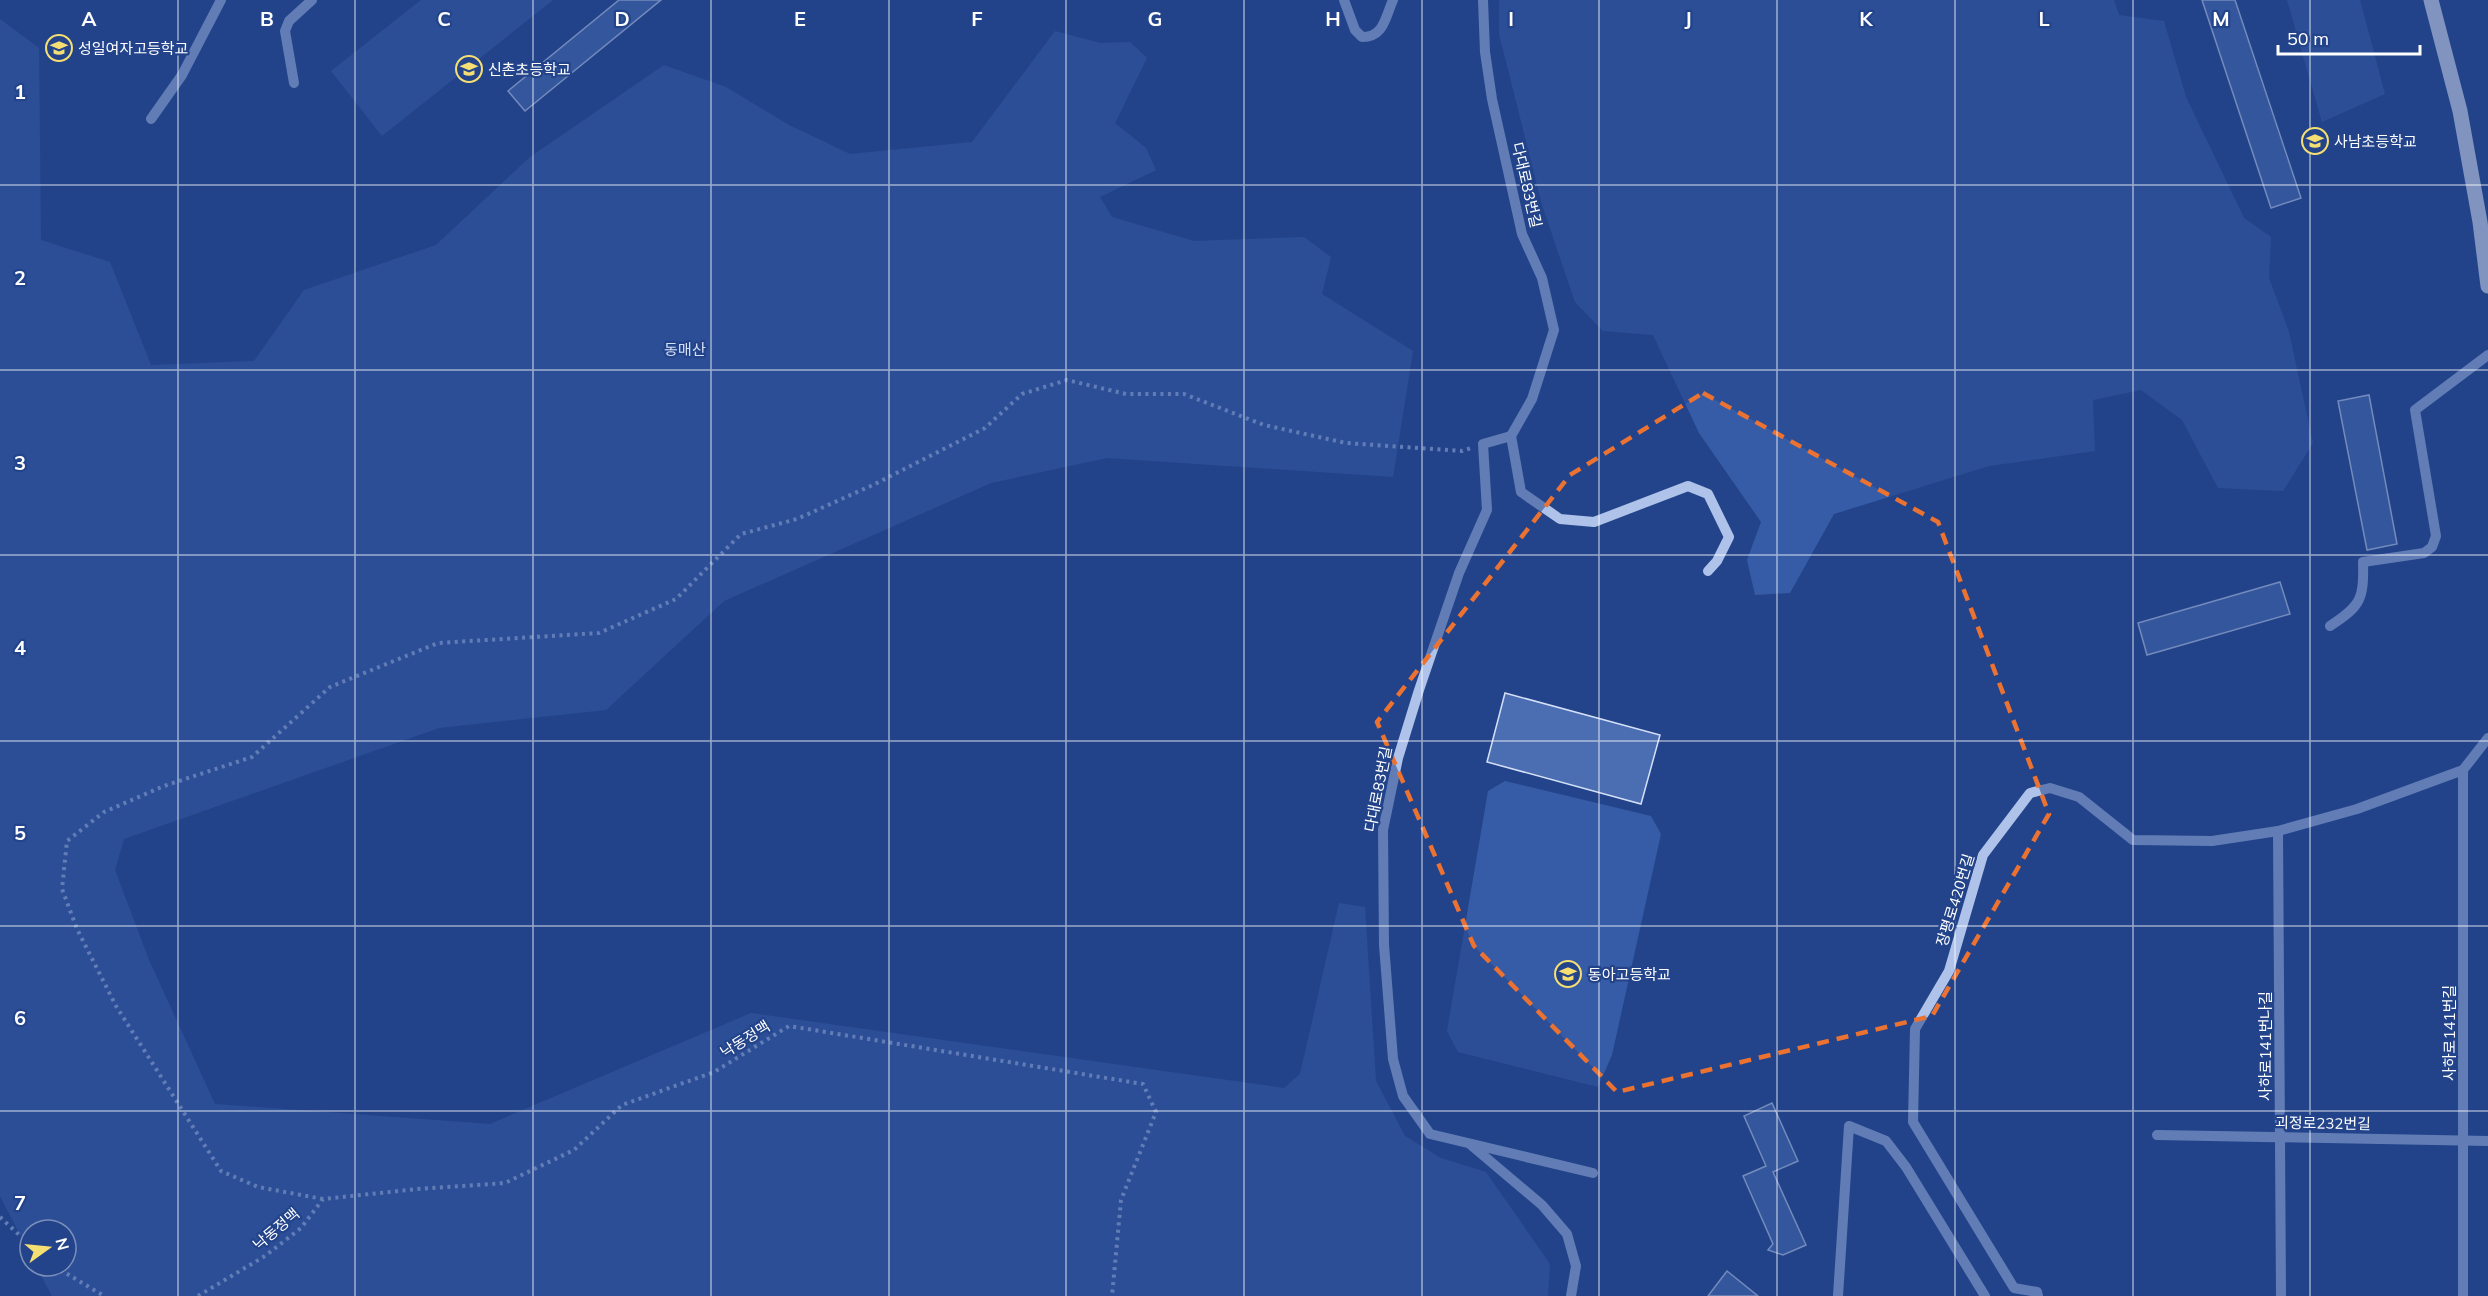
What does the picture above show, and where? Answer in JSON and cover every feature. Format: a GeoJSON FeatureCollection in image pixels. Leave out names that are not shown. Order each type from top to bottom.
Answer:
{"type":"FeatureCollection","features":[{"type":"Feature","properties":{"kind":"main road"},"geometry":{"type":"LineString","coordinates":[[2431,0],[2460,111],[2480,222],[2488,286]]}},
{"type":"Feature","properties":{"kind":"street"},"geometry":{"type":"LineString","coordinates":[[151,119],[182,75],[221,0]]}},
{"type":"Feature","properties":{"kind":"street"},"geometry":{"type":"LineString","coordinates":[[294,83],[285,31],[290,21],[312,0]]}},
{"type":"Feature","properties":{"kind":"street"},"geometry":{"type":"LineString","coordinates":[[1344,0],[1354,30],[1362,37],[1372,37],[1380,31],[1393,0]]}},
{"type":"Feature","properties":{"kind":"street","name":"다대로83번길"},"geometry":{"type":"LineString","coordinates":[[1483,0],[1485,52],[1492,99],[1522,234],[1542,278],[1554,330],[1532,399],[1511,436]]}},
{"type":"Feature","properties":{"kind":"street"},"geometry":{"type":"LineString","coordinates":[[2330,626],[2358,605],[2364,585],[2363,562],[2424,553],[2432,547],[2436,537],[2415,410],[2488,355]]}},
{"type":"Feature","properties":{"kind":"street"},"geometry":{"type":"LineString","coordinates":[[1483,444],[1511,436],[1521,492],[1560,519],[1594,522],[1688,486],[1708,494],[1729,537],[1717,561],[1708,571]]}},
{"type":"Feature","properties":{"kind":"street","name":"다대로83번길"},"geometry":{"type":"LineString","coordinates":[[1483,444],[1487,510],[1459,573],[1419,690],[1398,758],[1383,830],[1384,945],[1395,1068],[1403,1096],[1430,1134],[1593,1173]]}},
{"type":"Feature","properties":{"kind":"street"},"geometry":{"type":"LineString","coordinates":[[2463,770],[2488,738]]}},
{"type":"Feature","properties":{"kind":"street","name":"장평로420번길"},"geometry":{"type":"LineString","coordinates":[[2038,1296],[2037,1292],[2014,1287],[1913,1122],[1915,1029],[1949,971],[1983,855],[2030,793],[2050,788],[2079,797],[2133,840],[2212,841],[2278,831],[2357,809],[2463,770]]}},
{"type":"Feature","properties":{"kind":"street","name":"사하로141번길"},"geometry":{"type":"LineString","coordinates":[[2463,770],[2463,1296]]}},
{"type":"Feature","properties":{"kind":"street","name":"사하로141번나길"},"geometry":{"type":"LineString","coordinates":[[2278,831],[2281,1296]]}},
{"type":"Feature","properties":{"kind":"street"},"geometry":{"type":"LineString","coordinates":[[1838,1296],[1849,1126],[1886,1141],[1906,1167],[1985,1296]]}},
{"type":"Feature","properties":{"kind":"street","name":"괴정로232번길"},"geometry":{"type":"LineString","coordinates":[[2157,1135],[2488,1141]]}},
{"type":"Feature","properties":{"kind":"street"},"geometry":{"type":"LineString","coordinates":[[1468,1143],[1542,1205],[1567,1234],[1576,1266],[1571,1296]]}},
{"type":"Feature","properties":{"kind":"path"},"geometry":{"type":"LineString","coordinates":[[322,1199],[258,1187],[221,1171],[116,1006],[77,929],[62,889],[67,841],[104,812],[164,786],[252,757],[330,687],[438,643],[599,633],[676,599],[741,534],[797,519],[875,484],[985,429],[1022,394],[1067,380],[1126,394],[1184,394],[1264,425],[1346,443],[1462,451],[1483,444]]}},
{"type":"Feature","properties":{"kind":"path","name":"낙동정맥"},"geometry":{"type":"LineString","coordinates":[[198,1296],[265,1256],[301,1228],[322,1199],[418,1189],[505,1184],[574,1150],[622,1105],[714,1072],[789,1026],[1143,1084],[1156,1112],[1121,1200],[1112,1296]]}},
{"type":"Feature","properties":{"kind":"path"},"geometry":{"type":"LineString","coordinates":[[0,1217],[18,1234]]}},
{"type":"Feature","properties":{"kind":"path"},"geometry":{"type":"LineString","coordinates":[[74,1278],[104,1296]]}},
{"type":"Feature","properties":{"kind":"highlighted area"},"geometry":{"type":"Polygon","coordinates":[[[1703,393],[1938,522],[2049,814],[1932,1016],[1617,1092],[1474,946],[1377,722],[1570,475],[1703,393]]]}},
{"type":"Feature","properties":{"kind":"green space"},"geometry":{"type":"Polygon","coordinates":[[[421,0],[553,0],[382,136],[331,71],[421,0]]]}},
{"type":"Feature","properties":{"kind":"green space"},"geometry":{"type":"Polygon","coordinates":[[[1499,0],[2114,0],[2119,15],[2164,21],[2186,97],[2244,218],[2271,237],[2269,278],[2289,332],[2313,443],[2283,491],[2218,488],[2182,420],[2141,390],[2093,400],[2095,451],[1989,466],[1834,514],[1790,593],[1755,595],[1747,560],[1761,522],[1699,433],[1653,335],[1603,331],[1575,302],[1542,205],[1499,34],[1499,0]]]}},
{"type":"Feature","properties":{"kind":"green space"},"geometry":{"type":"Polygon","coordinates":[[[2287,0],[2360,0],[2385,94],[2322,122],[2287,0]]]}},
{"type":"Feature","properties":{"kind":"green space","name":"동매산"},"geometry":{"type":"Polygon","coordinates":[[[0,19],[39,48],[41,240],[110,262],[151,365],[254,361],[304,290],[436,245],[530,157],[664,65],[726,87],[789,125],[850,154],[972,142],[1055,31],[1100,43],[1130,42],[1147,58],[1115,123],[1146,148],[1156,170],[1100,197],[1112,217],[1194,241],[1304,237],[1331,257],[1322,294],[1413,351],[1393,477],[1107,458],[991,483],[724,601],[606,710],[439,728],[124,839],[115,870],[149,960],[215,1104],[490,1124],[751,1013],[1284,1088],[1300,1074],[1339,903],[1365,907],[1376,1081],[1405,1136],[1441,1158],[1486,1172],[1550,1264],[1548,1296],[52,1296],[42,1278],[78,1278],[78,1218],[18,1218],[18,1231],[0,1196],[0,19]]]}},
{"type":"Feature","properties":{"kind":"green space"},"geometry":{"type":"Polygon","coordinates":[[[1505,781],[1651,816],[1661,834],[1612,1055],[1598,1087],[1458,1052],[1447,1031],[1488,791],[1505,781]]]}},
{"type":"Feature","properties":{"kind":"building"},"geometry":{"type":"Polygon","coordinates":[[[619,0],[661,0],[525,111],[508,91],[619,0]]]}},
{"type":"Feature","properties":{"kind":"building"},"geometry":{"type":"Polygon","coordinates":[[[2202,0],[2235,0],[2301,198],[2271,208],[2202,0]]]}},
{"type":"Feature","properties":{"kind":"building"},"geometry":{"type":"Polygon","coordinates":[[[2369,395],[2397,544],[2367,550],[2338,401],[2369,395]]]}},
{"type":"Feature","properties":{"kind":"building"},"geometry":{"type":"Polygon","coordinates":[[[2280,582],[2290,614],[2147,655],[2138,623],[2280,582]]]}},
{"type":"Feature","properties":{"kind":"building"},"geometry":{"type":"Polygon","coordinates":[[[1505,693],[1660,735],[1641,804],[1487,762],[1505,693]]]}},
{"type":"Feature","properties":{"kind":"building"},"geometry":{"type":"Polygon","coordinates":[[[1772,1103],[1798,1161],[1773,1172],[1806,1245],[1783,1255],[1768,1250],[1773,1244],[1743,1176],[1766,1166],[1744,1116],[1772,1103]]]}},
{"type":"Feature","properties":{"kind":"building"},"geometry":{"type":"Polygon","coordinates":[[[1727,1271],[1758,1296],[1708,1296],[1727,1271]]]}},
{"type":"Feature","properties":{"kind":"place","name":"성일여자고등학교"},"geometry":{"type":"Point","coordinates":[59,48]}},
{"type":"Feature","properties":{"kind":"place","name":"신촌초등학교"},"geometry":{"type":"Point","coordinates":[469,69]}},
{"type":"Feature","properties":{"kind":"place","name":"사남초등학교"},"geometry":{"type":"Point","coordinates":[2315,141]}},
{"type":"Feature","properties":{"kind":"place","name":"동아고등학교"},"geometry":{"type":"Point","coordinates":[1568,974]}}]}
